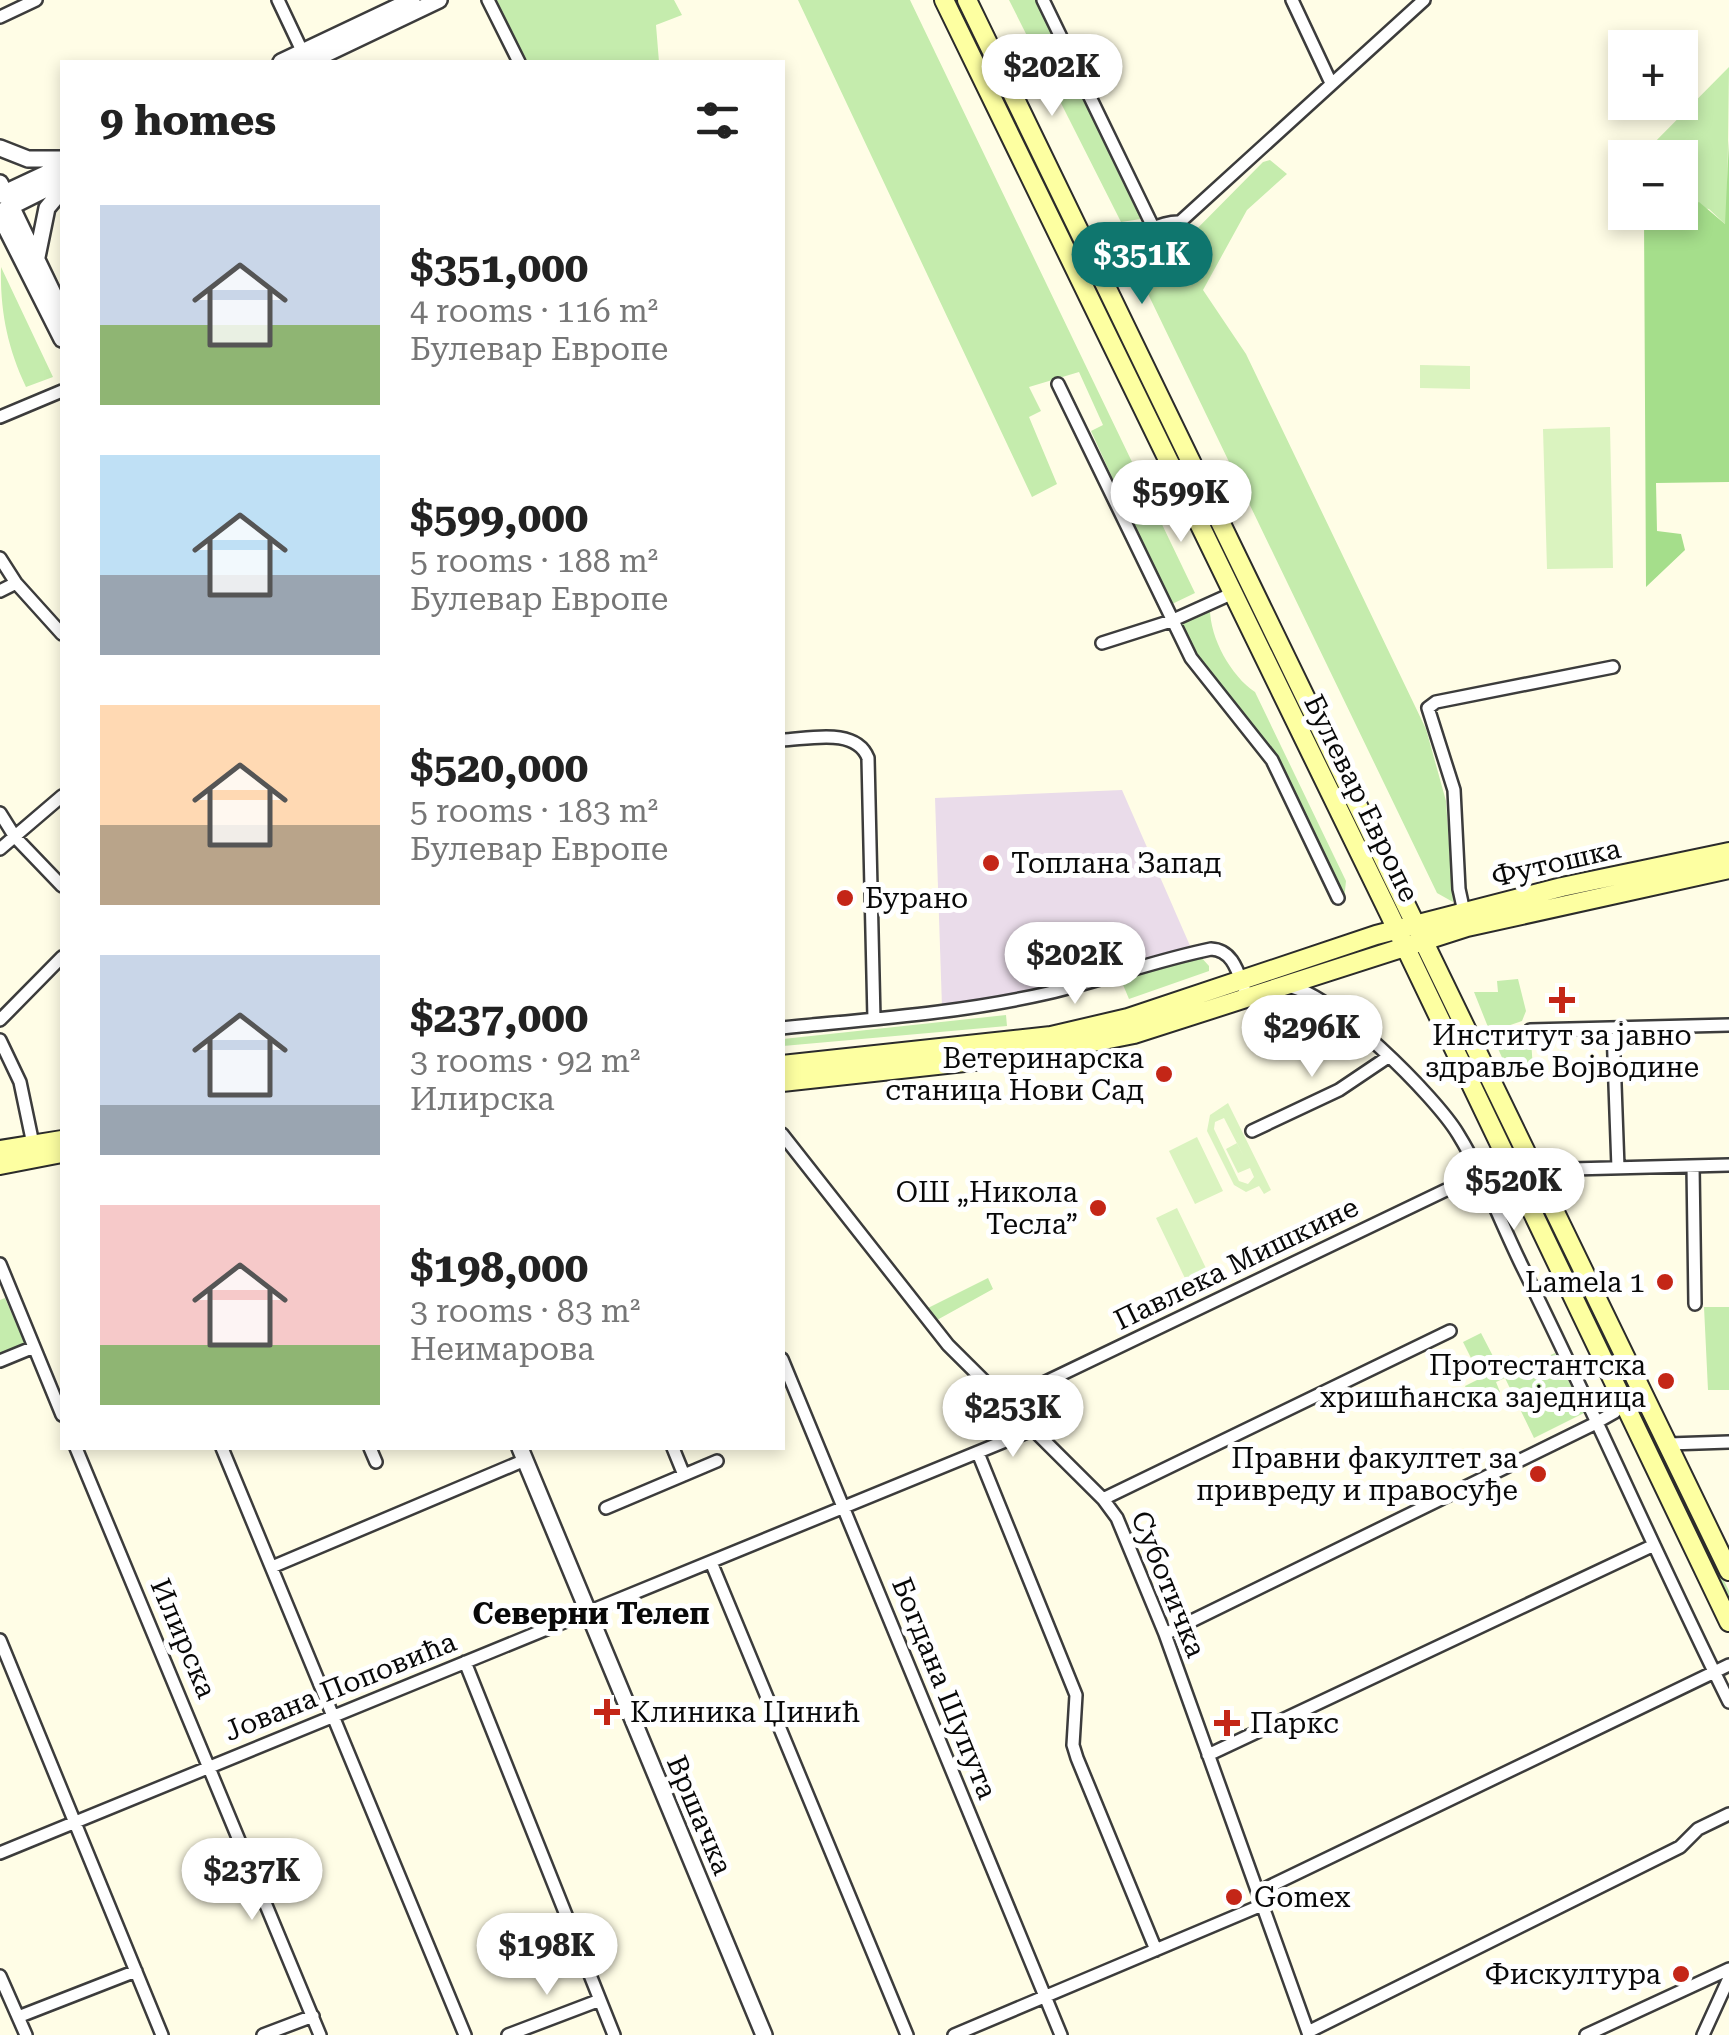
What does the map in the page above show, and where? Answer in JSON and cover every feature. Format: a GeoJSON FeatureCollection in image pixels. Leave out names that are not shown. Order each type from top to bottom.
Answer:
{"type":"FeatureCollection","features":[{"type":"Feature","properties":{"kind":"main road","name":"Булевар Европе"},"geometry":{"type":"LineString","coordinates":[[944,0],[1231,594],[1410,936],[1500,1150],[1523,1174],[1669,1444],[1729,1571]]}},
{"type":"Feature","properties":{"kind":"main road","name":"Булевар Европе"},"geometry":{"type":"LineString","coordinates":[[967,0],[1096,264],[1523,1174],[1630,1418],[1729,1622]]}},
{"type":"Feature","properties":{"kind":"main road","name":"Футошка"},"geometry":{"type":"LineString","coordinates":[[1410,936],[1464,912],[1729,852]]}},
{"type":"Feature","properties":{"kind":"main road","name":"Футошка"},"geometry":{"type":"LineString","coordinates":[[1410,936],[1729,869]]}},
{"type":"Feature","properties":{"kind":"main road"},"geometry":{"type":"LineString","coordinates":[[785,1065],[1052,1036],[1244,990],[1285,986],[1410,936]]}},
{"type":"Feature","properties":{"kind":"main road"},"geometry":{"type":"LineString","coordinates":[[785,1082],[1028,1055],[1134,1034],[1244,990],[1410,936]]}},
{"type":"Feature","properties":{"kind":"main road"},"geometry":{"type":"LineString","coordinates":[[0,1150],[60,1140]]}},
{"type":"Feature","properties":{"kind":"main road"},"geometry":{"type":"LineString","coordinates":[[0,1165],[60,1153]]}},
{"type":"Feature","properties":{"kind":"street"},"geometry":{"type":"LineString","coordinates":[[0,17],[36,0]]}},
{"type":"Feature","properties":{"kind":"street"},"geometry":{"type":"LineString","coordinates":[[278,0],[306,59]]}},
{"type":"Feature","properties":{"kind":"street"},"geometry":{"type":"LineString","coordinates":[[306,59],[412,0]]}},
{"type":"Feature","properties":{"kind":"street"},"geometry":{"type":"LineString","coordinates":[[306,59],[439,0]]}},
{"type":"Feature","properties":{"kind":"street"},"geometry":{"type":"LineString","coordinates":[[488,0],[517,60]]}},
{"type":"Feature","properties":{"kind":"street"},"geometry":{"type":"LineString","coordinates":[[1042,0],[1154,229]]}},
{"type":"Feature","properties":{"kind":"street"},"geometry":{"type":"LineString","coordinates":[[1292,0],[1332,83]]}},
{"type":"Feature","properties":{"kind":"street"},"geometry":{"type":"LineString","coordinates":[[1096,264],[1154,229],[1180,222],[1424,0]]}},
{"type":"Feature","properties":{"kind":"street"},"geometry":{"type":"LineString","coordinates":[[0,148],[28,158],[60,163]]}},
{"type":"Feature","properties":{"kind":"street"},"geometry":{"type":"LineString","coordinates":[[3,201],[60,164]]}},
{"type":"Feature","properties":{"kind":"street"},"geometry":{"type":"LineString","coordinates":[[3,201],[60,182]]}},
{"type":"Feature","properties":{"kind":"street"},"geometry":{"type":"LineString","coordinates":[[31,261],[47,208],[60,192]]}},
{"type":"Feature","properties":{"kind":"street"},"geometry":{"type":"LineString","coordinates":[[3,201],[60,334]]}},
{"type":"Feature","properties":{"kind":"street"},"geometry":{"type":"LineString","coordinates":[[1075,274],[1174,234],[1180,222]]}},
{"type":"Feature","properties":{"kind":"street"},"geometry":{"type":"LineString","coordinates":[[0,246],[31,261],[60,309]]}},
{"type":"Feature","properties":{"kind":"street"},"geometry":{"type":"LineString","coordinates":[[1058,384],[1190,658],[1272,760],[1338,898]]}},
{"type":"Feature","properties":{"kind":"street"},"geometry":{"type":"LineString","coordinates":[[0,416],[60,392]]}},
{"type":"Feature","properties":{"kind":"street"},"geometry":{"type":"LineString","coordinates":[[0,558],[16,583],[60,632]]}},
{"type":"Feature","properties":{"kind":"street"},"geometry":{"type":"LineString","coordinates":[[0,590],[16,583]]}},
{"type":"Feature","properties":{"kind":"street"},"geometry":{"type":"LineString","coordinates":[[1102,642],[1171,621],[1231,594]]}},
{"type":"Feature","properties":{"kind":"street"},"geometry":{"type":"LineString","coordinates":[[1464,912],[1454,790],[1428,708],[1436,702],[1613,667]]}},
{"type":"Feature","properties":{"kind":"street"},"geometry":{"type":"LineString","coordinates":[[785,740],[848,738],[860,744],[868,758],[874,1019]]}},
{"type":"Feature","properties":{"kind":"street"},"geometry":{"type":"LineString","coordinates":[[0,849],[60,798]]}},
{"type":"Feature","properties":{"kind":"street"},"geometry":{"type":"LineString","coordinates":[[0,813],[14,837],[60,884]]}},
{"type":"Feature","properties":{"kind":"street"},"geometry":{"type":"LineString","coordinates":[[785,1028],[940,1012],[1033,996],[1212,949],[1230,956],[1244,990]]}},
{"type":"Feature","properties":{"kind":"street"},"geometry":{"type":"LineString","coordinates":[[0,1020],[60,959]]}},
{"type":"Feature","properties":{"kind":"street"},"geometry":{"type":"LineString","coordinates":[[1317,996],[1312,985],[1321,974]]}},
{"type":"Feature","properties":{"kind":"street"},"geometry":{"type":"LineString","coordinates":[[1285,986],[1317,996],[1388,1056],[1444,1112],[1486,1176],[1604,1419],[1654,1545],[1729,1702]]}},
{"type":"Feature","properties":{"kind":"street"},"geometry":{"type":"LineString","coordinates":[[1530,1030],[1729,1025]]}},
{"type":"Feature","properties":{"kind":"street"},"geometry":{"type":"LineString","coordinates":[[1613,1028],[1618,1168]]}},
{"type":"Feature","properties":{"kind":"street"},"geometry":{"type":"LineString","coordinates":[[0,1040],[20,1082],[33,1144]]}},
{"type":"Feature","properties":{"kind":"street"},"geometry":{"type":"LineString","coordinates":[[1252,1131],[1340,1090],[1388,1056]]}},
{"type":"Feature","properties":{"kind":"street","name":"Суботичка"},"geometry":{"type":"LineString","coordinates":[[785,1138],[948,1344],[1103,1499],[1117,1518],[1165,1634],[1309,2033]]}},
{"type":"Feature","properties":{"kind":"street"},"geometry":{"type":"LineString","coordinates":[[1486,1176],[1501,1163],[1500,1150]]}},
{"type":"Feature","properties":{"kind":"street"},"geometry":{"type":"LineString","coordinates":[[1486,1176],[1729,1165]]}},
{"type":"Feature","properties":{"kind":"street"},"geometry":{"type":"LineString","coordinates":[[1693,1166],[1694,1304]]}},
{"type":"Feature","properties":{"kind":"street","name":"Павлека Мишкине"},"geometry":{"type":"LineString","coordinates":[[1004,1402],[1429,1198],[1486,1176]]}},
{"type":"Feature","properties":{"kind":"street"},"geometry":{"type":"LineString","coordinates":[[0,1264],[60,1410]]}},
{"type":"Feature","properties":{"kind":"street"},"geometry":{"type":"LineString","coordinates":[[1103,1499],[1450,1331]]}},
{"type":"Feature","properties":{"kind":"street"},"geometry":{"type":"LineString","coordinates":[[0,1361],[34,1346]]}},
{"type":"Feature","properties":{"kind":"street","name":"Богдана Шупута"},"geometry":{"type":"LineString","coordinates":[[785,1366],[1061,2035]]}},
{"type":"Feature","properties":{"kind":"street"},"geometry":{"type":"LineString","coordinates":[[1165,1634],[1604,1419],[1617,1410],[1619,1394]]}},
{"type":"Feature","properties":{"kind":"street"},"geometry":{"type":"LineString","coordinates":[[1604,1419],[1630,1418]]}},
{"type":"Feature","properties":{"kind":"street","name":"Јована Поповића"},"geometry":{"type":"LineString","coordinates":[[0,1853],[1032,1430]]}},
{"type":"Feature","properties":{"kind":"street"},"geometry":{"type":"LineString","coordinates":[[1669,1444],[1729,1442]]}},
{"type":"Feature","properties":{"kind":"street","name":"Илирска"},"geometry":{"type":"LineString","coordinates":[[77,1450],[320,2035]]}},
{"type":"Feature","properties":{"kind":"street"},"geometry":{"type":"LineString","coordinates":[[223,1450],[464,2035]]}},
{"type":"Feature","properties":{"kind":"street"},"geometry":{"type":"LineString","coordinates":[[371,1450],[376,1462]]}},
{"type":"Feature","properties":{"kind":"street"},"geometry":{"type":"LineString","coordinates":[[674,1450],[684,1475]]}},
{"type":"Feature","properties":{"kind":"street"},"geometry":{"type":"LineString","coordinates":[[978,1453],[1075,1692],[1073,1745],[1077,1758],[1156,1950]]}},
{"type":"Feature","properties":{"kind":"street"},"geometry":{"type":"LineString","coordinates":[[272,1566],[523,1454]]}},
{"type":"Feature","properties":{"kind":"street","name":"Вршачка"},"geometry":{"type":"LineString","coordinates":[[523,1454],[764,2035]]}},
{"type":"Feature","properties":{"kind":"street"},"geometry":{"type":"LineString","coordinates":[[606,1508],[717,1461]]}},
{"type":"Feature","properties":{"kind":"street"},"geometry":{"type":"LineString","coordinates":[[1208,1755],[1654,1545]]}},
{"type":"Feature","properties":{"kind":"street"},"geometry":{"type":"LineString","coordinates":[[711,1562],[907,2035]]}},
{"type":"Feature","properties":{"kind":"street"},"geometry":{"type":"LineString","coordinates":[[0,1640],[162,2035]]}},
{"type":"Feature","properties":{"kind":"street"},"geometry":{"type":"LineString","coordinates":[[465,1662],[614,2035]]}},
{"type":"Feature","properties":{"kind":"street"},"geometry":{"type":"LineString","coordinates":[[1258,1892],[1729,1665]]}},
{"type":"Feature","properties":{"kind":"street"},"geometry":{"type":"LineString","coordinates":[[1309,2033],[1680,1847],[1698,1830],[1729,1814]]}},
{"type":"Feature","properties":{"kind":"street"},"geometry":{"type":"LineString","coordinates":[[954,2035],[1262,1906]]}},
{"type":"Feature","properties":{"kind":"street"},"geometry":{"type":"LineString","coordinates":[[1586,2035],[1729,1969]]}},
{"type":"Feature","properties":{"kind":"street"},"geometry":{"type":"LineString","coordinates":[[18,2017],[136,1971]]}},
{"type":"Feature","properties":{"kind":"street"},"geometry":{"type":"LineString","coordinates":[[0,1976],[26,2035]]}},
{"type":"Feature","properties":{"kind":"street"},"geometry":{"type":"LineString","coordinates":[[1704,2035],[1729,1978]]}},
{"type":"Feature","properties":{"kind":"street"},"geometry":{"type":"LineString","coordinates":[[508,2035],[600,2000]]}},
{"type":"Feature","properties":{"kind":"street"},"geometry":{"type":"LineString","coordinates":[[263,2035],[312,2016]]}},
{"type":"Feature","properties":{"kind":"shaded area"},"geometry":{"type":"Polygon","coordinates":[[[1122,790],[1191,948],[1129,969],[1002,998],[942,1007],[935,798],[1122,790]]]}},
{"type":"Feature","properties":{"kind":"green space"},"geometry":{"type":"Polygon","coordinates":[[[496,0],[674,0],[682,15],[656,25],[659,60],[525,60],[496,0]]]}},
{"type":"Feature","properties":{"kind":"green space"},"geometry":{"type":"Polygon","coordinates":[[[798,0],[910,0],[1195,593],[1170,605],[1091,431],[1103,425],[1079,372],[1029,387],[1041,411],[1029,417],[1057,484],[1032,497],[798,0]]]}},
{"type":"Feature","properties":{"kind":"green space"},"geometry":{"type":"Polygon","coordinates":[[[1009,0],[1036,0],[1124,185],[1129,183],[1154,217],[1121,222],[1009,0]]]}},
{"type":"Feature","properties":{"kind":"green space"},"geometry":{"type":"Polygon","coordinates":[[[1729,67],[1725,224],[1709,209],[1698,207],[1698,140],[1657,140],[1677,120],[1698,120],[1698,98],[1729,67]]]}},
{"type":"Feature","properties":{"kind":"green space"},"geometry":{"type":"Polygon","coordinates":[[[1729,140],[1729,482],[1656,483],[1657,531],[1681,534],[1685,550],[1646,587],[1644,230],[1698,230],[1699,202],[1725,224],[1729,140]]]}},
{"type":"Feature","properties":{"kind":"green space"},"geometry":{"type":"Polygon","coordinates":[[[1270,160],[1287,174],[1247,210],[1203,290],[1246,354],[1426,729],[1446,801],[1453,902],[1437,893],[1136,269],[1175,251],[1263,162],[1270,160]]]}},
{"type":"Feature","properties":{"kind":"green space"},"geometry":{"type":"Polygon","coordinates":[[[1,267],[53,377],[26,387],[6,328],[1,267]]]}},
{"type":"Feature","properties":{"kind":"green space"},"geometry":{"type":"Polygon","coordinates":[[[1420,365],[1470,366],[1470,389],[1420,388],[1420,365]]]}},
{"type":"Feature","properties":{"kind":"green space"},"geometry":{"type":"Polygon","coordinates":[[[1610,427],[1613,568],[1547,569],[1543,429],[1610,427]]]}},
{"type":"Feature","properties":{"kind":"green space"},"geometry":{"type":"Polygon","coordinates":[[[1210,609],[1224,655],[1255,692],[1346,881],[1344,900],[1277,758],[1195,654],[1178,622],[1210,609]]]}},
{"type":"Feature","properties":{"kind":"green space"},"geometry":{"type":"Polygon","coordinates":[[[1200,956],[1209,971],[1129,999],[1121,980],[1200,956]]]}},
{"type":"Feature","properties":{"kind":"green space"},"geometry":{"type":"Polygon","coordinates":[[[1518,979],[1526,1011],[1522,1021],[1490,1032],[1474,992],[1498,992],[1497,981],[1518,979]]]}},
{"type":"Feature","properties":{"kind":"green space"},"geometry":{"type":"Polygon","coordinates":[[[1006,1015],[1007,1026],[785,1046],[785,1039],[1006,1015]]]}},
{"type":"Feature","properties":{"kind":"green space"},"geometry":{"type":"Polygon","coordinates":[[[1457,1036],[1481,1076],[1729,1591],[1729,1604],[1457,1036]]]}},
{"type":"Feature","properties":{"kind":"green space"},"geometry":{"type":"Polygon","coordinates":[[[1531,1039],[1533,1070],[1509,1073],[1495,1042],[1531,1039]]]}},
{"type":"Feature","properties":{"kind":"green space"},"geometry":{"type":"Polygon","coordinates":[[[1228,1103],[1271,1190],[1264,1194],[1259,1186],[1246,1192],[1234,1185],[1207,1131],[1210,1115],[1228,1103]],[[1224,1118],[1215,1122],[1214,1129],[1239,1181],[1248,1184],[1254,1177],[1250,1168],[1238,1173],[1226,1149],[1237,1143],[1224,1118]]]}},
{"type":"Feature","properties":{"kind":"green space"},"geometry":{"type":"Polygon","coordinates":[[[1197,1137],[1223,1191],[1195,1204],[1169,1151],[1197,1137]]]}},
{"type":"Feature","properties":{"kind":"green space"},"geometry":{"type":"Polygon","coordinates":[[[1177,1208],[1215,1287],[1194,1297],[1156,1218],[1177,1208]]]}},
{"type":"Feature","properties":{"kind":"green space"},"geometry":{"type":"Polygon","coordinates":[[[988,1278],[993,1289],[937,1320],[928,1308],[988,1278]]]}},
{"type":"Feature","properties":{"kind":"green space"},"geometry":{"type":"Polygon","coordinates":[[[5,1298],[25,1344],[0,1355],[0,1300],[5,1298]]]}},
{"type":"Feature","properties":{"kind":"green space"},"geometry":{"type":"Polygon","coordinates":[[[1704,1307],[1729,1307],[1729,1390],[1708,1390],[1704,1307]]]}},
{"type":"Feature","properties":{"kind":"green space"},"geometry":{"type":"Polygon","coordinates":[[[1481,1333],[1496,1362],[1509,1355],[1513,1364],[1518,1362],[1522,1368],[1555,1353],[1584,1413],[1534,1438],[1505,1378],[1496,1382],[1500,1392],[1487,1398],[1483,1389],[1470,1396],[1465,1386],[1481,1378],[1463,1342],[1481,1333]]]}},
{"type":"Feature","properties":{"kind":"place","name":"Топлана Запад"},"geometry":{"type":"Point","coordinates":[991,863]}},
{"type":"Feature","properties":{"kind":"place","name":"Бурано"},"geometry":{"type":"Point","coordinates":[845,898]}},
{"type":"Feature","properties":{"kind":"place","name":"Институт за јавно здравље Војводине"},"geometry":{"type":"Point","coordinates":[1562,1000]}},
{"type":"Feature","properties":{"kind":"place","name":"Ветеринарска станица Нови Сад"},"geometry":{"type":"Point","coordinates":[1164,1074]}},
{"type":"Feature","properties":{"kind":"place","name":"ОШ „Никола Тесла”"},"geometry":{"type":"Point","coordinates":[1098,1208]}},
{"type":"Feature","properties":{"kind":"place","name":"Lamela 1"},"geometry":{"type":"Point","coordinates":[1665,1282]}},
{"type":"Feature","properties":{"kind":"place","name":"Протестантска хришћанска заједница"},"geometry":{"type":"Point","coordinates":[1666,1381]}},
{"type":"Feature","properties":{"kind":"place","name":"Правни факултет за привреду и правосуђе"},"geometry":{"type":"Point","coordinates":[1538,1474]}},
{"type":"Feature","properties":{"kind":"place","name":"Клиника Џинић"},"geometry":{"type":"Point","coordinates":[607,1712]}},
{"type":"Feature","properties":{"kind":"place","name":"Паркс"},"geometry":{"type":"Point","coordinates":[1227,1723]}},
{"type":"Feature","properties":{"kind":"place","name":"Gomex"},"geometry":{"type":"Point","coordinates":[1234,1897]}},
{"type":"Feature","properties":{"kind":"place","name":"Фискултура"},"geometry":{"type":"Point","coordinates":[1681,1974]}},
{"type":"Feature","properties":{"kind":"district","name":"Северни Телеп"},"geometry":{"type":"Point","coordinates":[591,1614]}}]}
